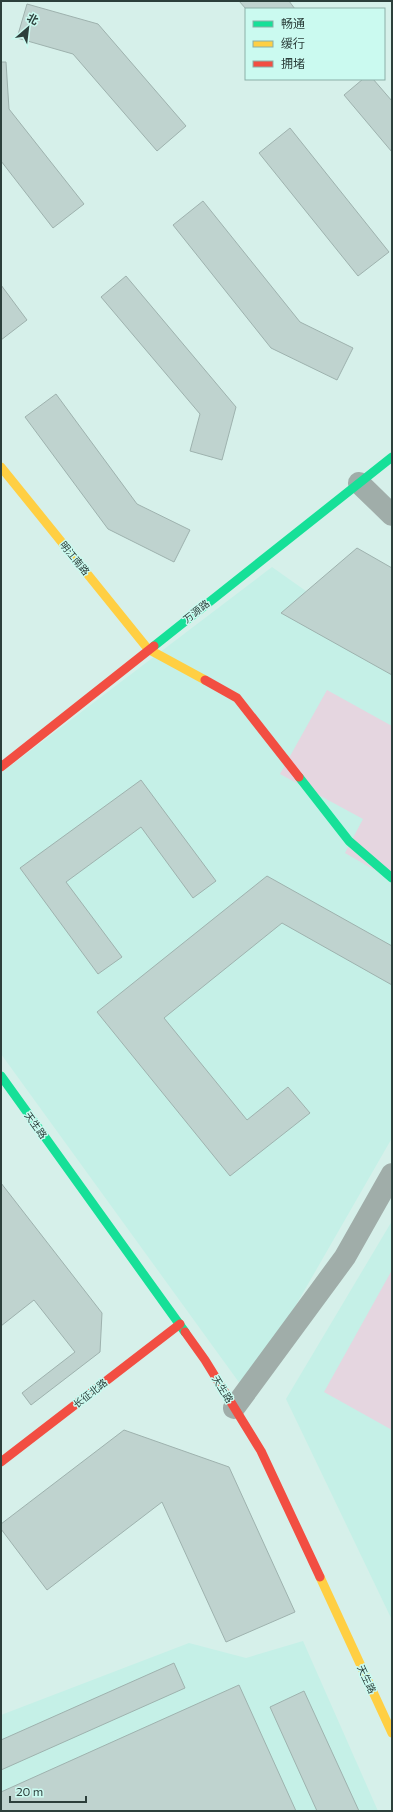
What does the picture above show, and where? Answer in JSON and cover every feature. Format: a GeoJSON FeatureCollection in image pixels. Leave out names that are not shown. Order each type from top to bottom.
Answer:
{"type":"FeatureCollection","features":[{"type":"Feature","properties":{"kind":"street","name":"万源路"},"geometry":{"type":"LineString","coordinates":[[1,767],[392,457]]}},
{"type":"Feature","properties":{"kind":"street","name":"明江南路"},"geometry":{"type":"LineString","coordinates":[[1,467],[148,649]]}},
{"type":"Feature","properties":{"kind":"street"},"geometry":{"type":"LineString","coordinates":[[359,483],[392,515]]}},
{"type":"Feature","properties":{"kind":"street"},"geometry":{"type":"LineString","coordinates":[[148,649],[237,698],[349,841],[392,878]]}},
{"type":"Feature","properties":{"kind":"street","name":"天生路"},"geometry":{"type":"LineString","coordinates":[[1,1076],[180,1324],[205,1360],[261,1450],[392,1733]]}},
{"type":"Feature","properties":{"kind":"street"},"geometry":{"type":"LineString","coordinates":[[234,1408],[345,1257],[392,1174]]}},
{"type":"Feature","properties":{"kind":"street","name":"长征北路"},"geometry":{"type":"LineString","coordinates":[[1,1462],[180,1324]]}},
{"type":"Feature","properties":{"kind":"shaded area"},"geometry":{"type":"Polygon","coordinates":[[[272,567],[392,652],[392,1138],[246,1392],[1,1054],[1,773],[272,567]]]}},
{"type":"Feature","properties":{"kind":"shaded area"},"geometry":{"type":"Polygon","coordinates":[[[327,690],[392,726],[392,880],[345,853],[363,819],[280,774],[327,690]]]}},
{"type":"Feature","properties":{"kind":"shaded area"},"geometry":{"type":"Polygon","coordinates":[[[392,1221],[392,1620],[286,1399],[392,1221]]]}},
{"type":"Feature","properties":{"kind":"shaded area"},"geometry":{"type":"Polygon","coordinates":[[[392,1270],[392,1430],[324,1392],[392,1270]]]}},
{"type":"Feature","properties":{"kind":"shaded area"},"geometry":{"type":"Polygon","coordinates":[[[303,1641],[378,1811],[1,1811],[1,1715],[189,1643],[246,1658],[303,1641]]]}},
{"type":"Feature","properties":{"kind":"building"},"geometry":{"type":"Polygon","coordinates":[[[239,1],[289,1],[294,8],[245,8],[239,1]]]}},
{"type":"Feature","properties":{"kind":"building"},"geometry":{"type":"Polygon","coordinates":[[[27,4],[98,24],[186,126],[157,151],[73,54],[17,38],[27,4]]]}},
{"type":"Feature","properties":{"kind":"building"},"geometry":{"type":"Polygon","coordinates":[[[1,62],[6,62],[9,109],[84,204],[53,228],[1,161],[1,62]]]}},
{"type":"Feature","properties":{"kind":"building"},"geometry":{"type":"Polygon","coordinates":[[[362,80],[374,80],[392,101],[392,152],[344,95],[362,80]]]}},
{"type":"Feature","properties":{"kind":"building"},"geometry":{"type":"Polygon","coordinates":[[[290,128],[389,252],[358,276],[259,153],[290,128]]]}},
{"type":"Feature","properties":{"kind":"building"},"geometry":{"type":"Polygon","coordinates":[[[203,201],[300,322],[353,348],[337,380],[271,348],[173,225],[203,201]]]}},
{"type":"Feature","properties":{"kind":"building"},"geometry":{"type":"Polygon","coordinates":[[[126,276],[236,407],[222,460],[190,451],[200,414],[101,297],[126,276]]]}},
{"type":"Feature","properties":{"kind":"building"},"geometry":{"type":"Polygon","coordinates":[[[1,285],[27,320],[1,340],[1,285]]]}},
{"type":"Feature","properties":{"kind":"building"},"geometry":{"type":"Polygon","coordinates":[[[56,394],[137,504],[190,530],[174,562],[108,529],[25,417],[56,394]]]}},
{"type":"Feature","properties":{"kind":"building"},"geometry":{"type":"Polygon","coordinates":[[[357,548],[392,568],[392,675],[281,613],[357,548]]]}},
{"type":"Feature","properties":{"kind":"building"},"geometry":{"type":"Polygon","coordinates":[[[141,780],[216,881],[193,898],[141,827],[66,882],[122,957],[98,974],[20,868],[141,780]]]}},
{"type":"Feature","properties":{"kind":"building"},"geometry":{"type":"Polygon","coordinates":[[[267,876],[392,946],[392,985],[282,923],[164,1018],[247,1120],[288,1087],[310,1113],[230,1176],[97,1012],[267,876]]]}},
{"type":"Feature","properties":{"kind":"building"},"geometry":{"type":"Polygon","coordinates":[[[1,1183],[102,1313],[100,1352],[31,1405],[22,1393],[75,1352],[34,1300],[1,1326],[1,1183]]]}},
{"type":"Feature","properties":{"kind":"building"},"geometry":{"type":"Polygon","coordinates":[[[124,1430],[229,1467],[295,1612],[226,1642],[162,1502],[47,1590],[1,1529],[1,1524],[124,1430]]]}},
{"type":"Feature","properties":{"kind":"building"},"geometry":{"type":"Polygon","coordinates":[[[174,1663],[185,1688],[1,1770],[1,1740],[174,1663]]]}},
{"type":"Feature","properties":{"kind":"building"},"geometry":{"type":"Polygon","coordinates":[[[239,1685],[296,1811],[1,1811],[1,1792],[239,1685]]]}},
{"type":"Feature","properties":{"kind":"building"},"geometry":{"type":"Polygon","coordinates":[[[304,1691],[359,1811],[317,1811],[270,1707],[304,1691]]]}},
{"type":"Feature","properties":{"kind":"traffic: fast"},"geometry":{"type":"LineString","coordinates":[[154,646],[392,457]]}},
{"type":"Feature","properties":{"kind":"traffic: fast"},"geometry":{"type":"LineString","coordinates":[[299,777],[349,841],[392,878]]}},
{"type":"Feature","properties":{"kind":"traffic: fast"},"geometry":{"type":"LineString","coordinates":[[1,1076],[185,1332]]}},
{"type":"Feature","properties":{"kind":"traffic: slow"},"geometry":{"type":"LineString","coordinates":[[1,467],[148,649],[205,680]]}},
{"type":"Feature","properties":{"kind":"traffic: slow"},"geometry":{"type":"LineString","coordinates":[[320,1577],[392,1733]]}},
{"type":"Feature","properties":{"kind":"traffic: jam"},"geometry":{"type":"LineString","coordinates":[[1,767],[154,646]]}},
{"type":"Feature","properties":{"kind":"traffic: jam"},"geometry":{"type":"LineString","coordinates":[[205,680],[237,698],[299,777]]}},
{"type":"Feature","properties":{"kind":"traffic: jam"},"geometry":{"type":"LineString","coordinates":[[1,1462],[180,1324]]}},
{"type":"Feature","properties":{"kind":"traffic: jam"},"geometry":{"type":"LineString","coordinates":[[185,1332],[205,1360],[261,1451],[320,1577]]}}]}
